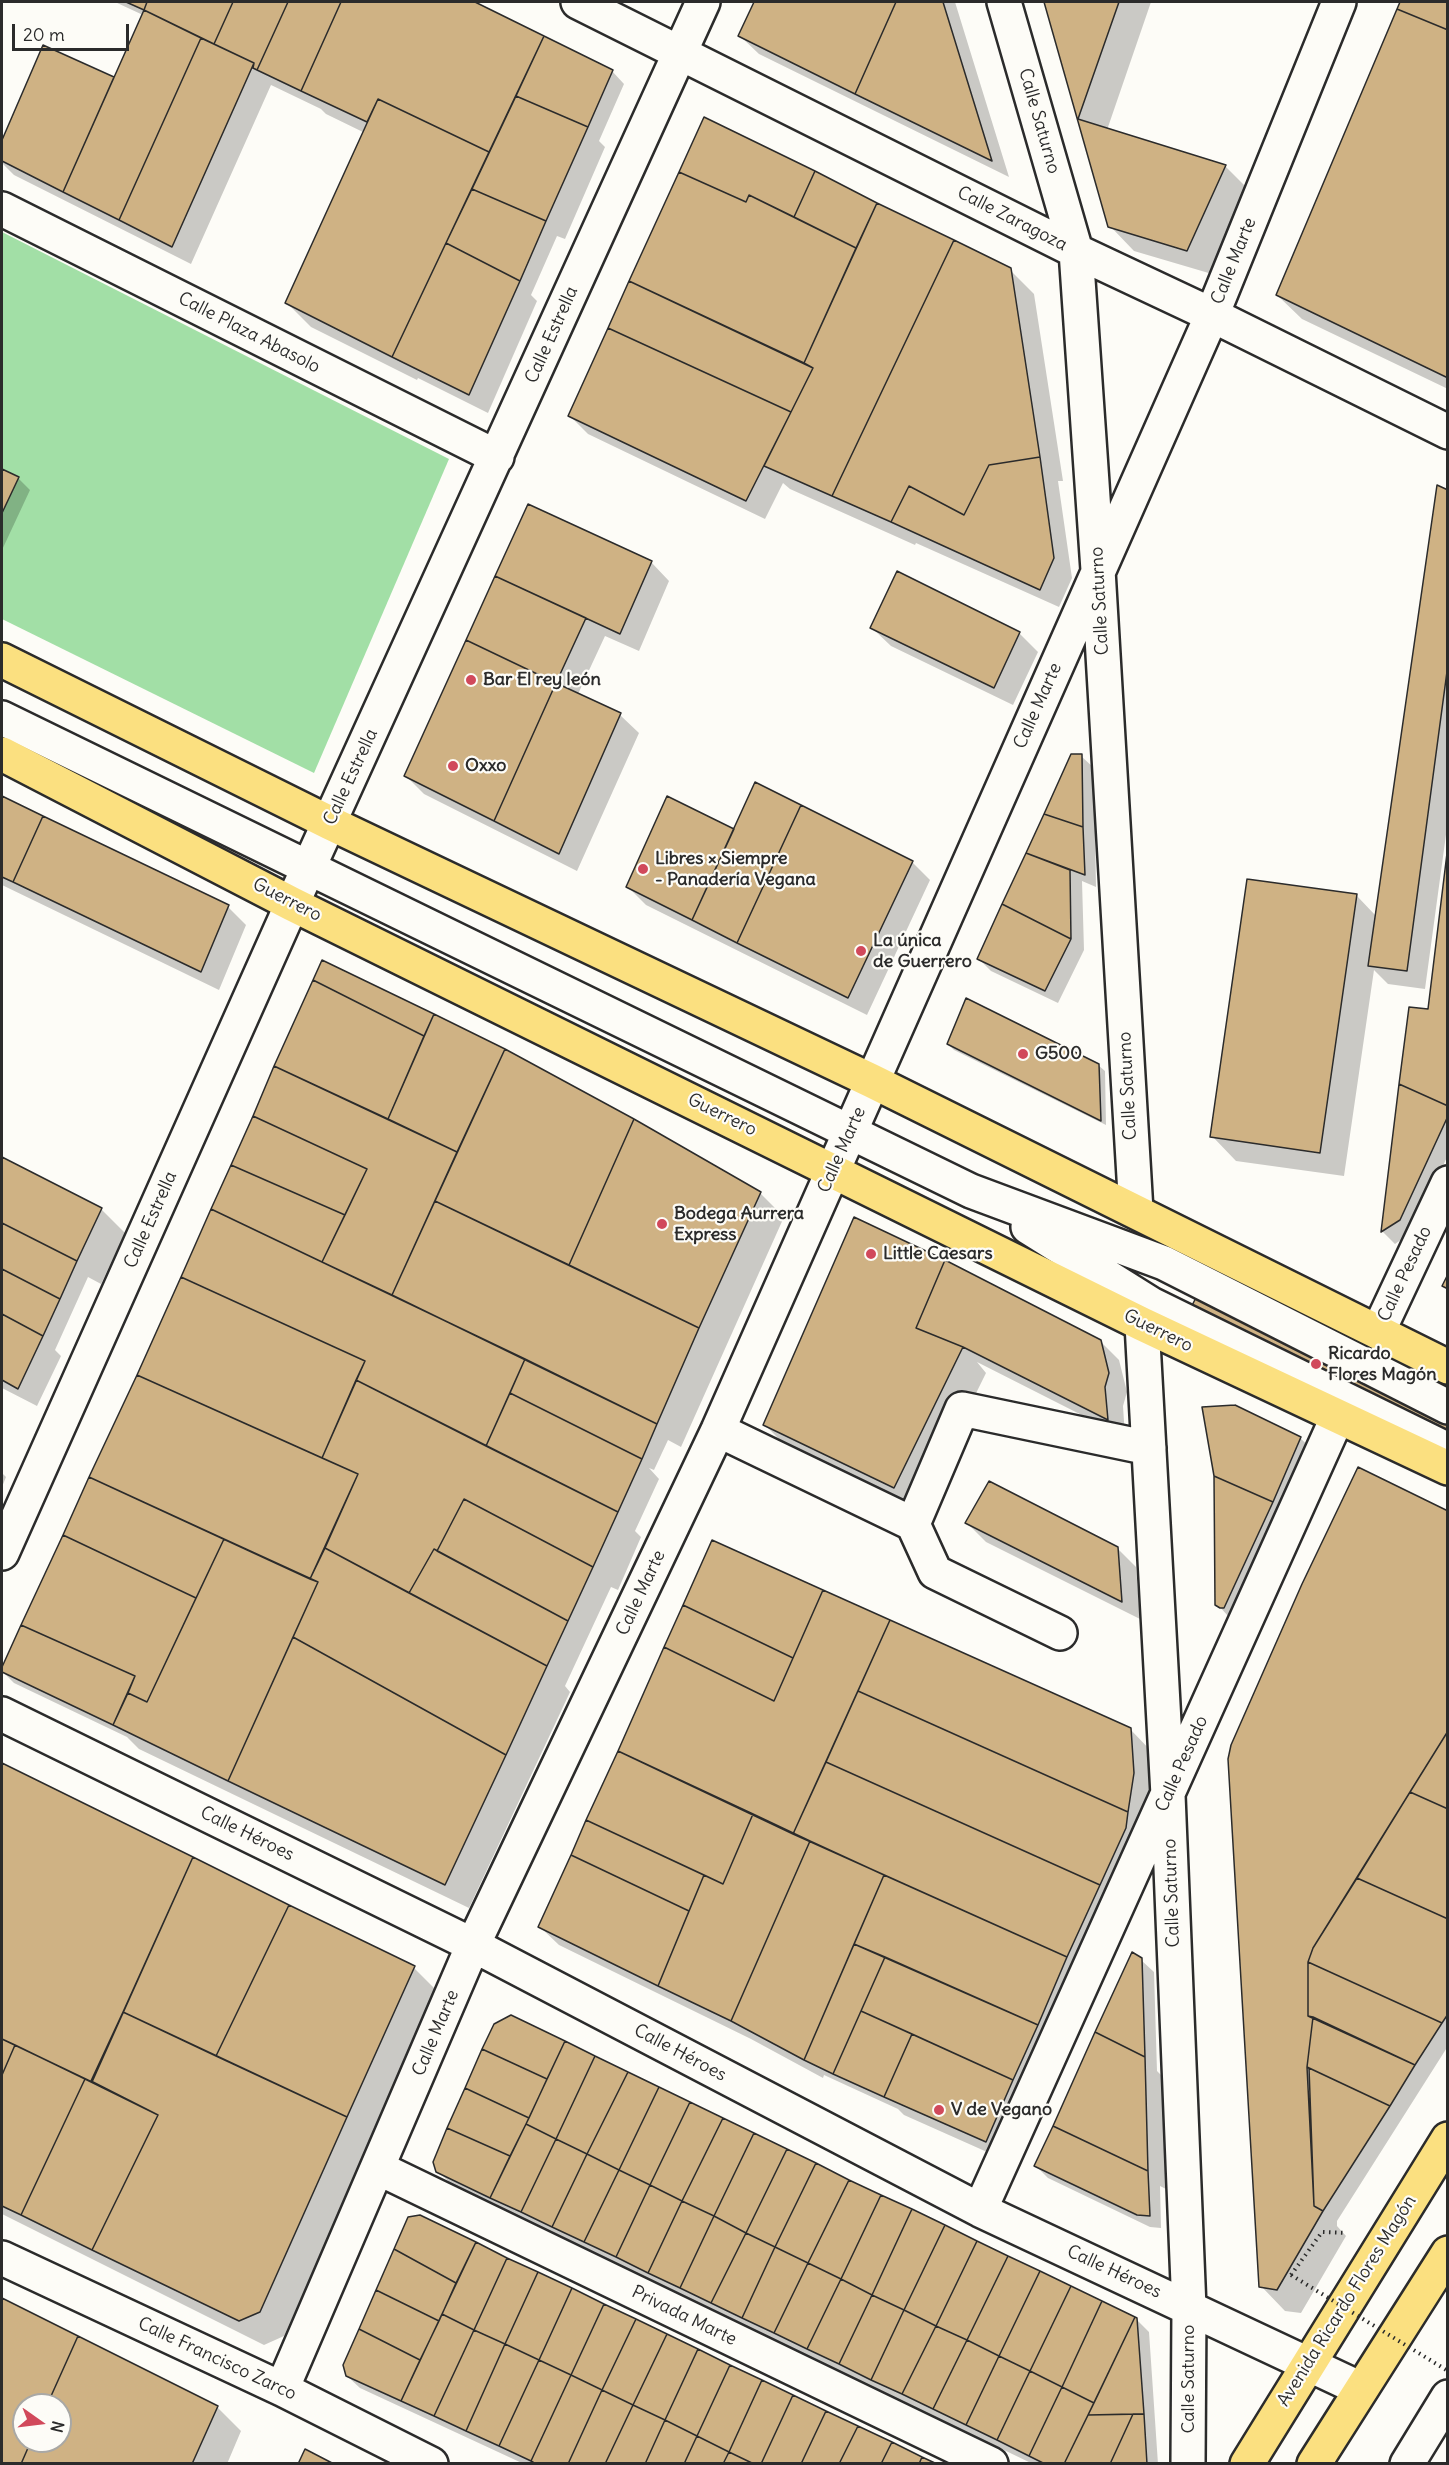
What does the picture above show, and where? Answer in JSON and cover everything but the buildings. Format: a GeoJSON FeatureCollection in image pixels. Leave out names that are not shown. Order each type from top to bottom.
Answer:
{"type":"FeatureCollection","features":[{"type":"Feature","properties":{"kind":"main road"},"geometry":{"type":"LineString","coordinates":[[2,660],[330,823],[872,1081],[1448,1367]]}},
{"type":"Feature","properties":{"kind":"main road","name":"Guerrero"},"geometry":{"type":"LineString","coordinates":[[2,753],[292,903],[1142,1324],[1448,1468]]}},
{"type":"Feature","properties":{"kind":"main road","name":"Avenida Ricardo Flores Magón"},"geometry":{"type":"LineString","coordinates":[[1247,2463],[1448,2139]]}},
{"type":"Feature","properties":{"kind":"main road"},"geometry":{"type":"LineString","coordinates":[[1314,2463],[1448,2253]]}},
{"type":"Feature","properties":{"kind":"street","name":"Calle Zaragoza"},"geometry":{"type":"LineString","coordinates":[[578,2],[1076,251],[1212,315],[1448,432]]}},
{"type":"Feature","properties":{"kind":"street","name":"Calle Estrella"},"geometry":{"type":"LineString","coordinates":[[2,1553],[292,903],[703,2]]}},
{"type":"Feature","properties":{"kind":"street","name":"Calle Saturno"},"geometry":{"type":"LineString","coordinates":[[1004,2],[1076,251],[1098,570],[1136,1211]]}},
{"type":"Feature","properties":{"kind":"street","name":"Calle Marte"},"geometry":{"type":"LineString","coordinates":[[282,2389],[473,1945],[718,1430],[1212,315],[1338,2]]}},
{"type":"Feature","properties":{"kind":"street","name":"Calle Plaza Abasolo"},"geometry":{"type":"LineString","coordinates":[[2,208],[497,457]]}},
{"type":"Feature","properties":{"kind":"street"},"geometry":{"type":"LineString","coordinates":[[2,718],[971,1191],[1164,1263],[1448,1407]]}},
{"type":"Feature","properties":{"kind":"street","name":"Calle Pesado"},"geometry":{"type":"LineString","coordinates":[[1378,1332],[1448,1183]]}},
{"type":"Feature","properties":{"kind":"street"},"geometry":{"type":"LineString","coordinates":[[971,1191],[1150,1304],[1448,1450]]}},
{"type":"Feature","properties":{"kind":"street","name":"Calle Saturno"},"geometry":{"type":"LineString","coordinates":[[1142,1324],[1168,1794],[1189,2308],[1188,2463]]}},
{"type":"Feature","properties":{"kind":"street"},"geometry":{"type":"LineString","coordinates":[[913,1524],[962,1409],[1149,1448]]}},
{"type":"Feature","properties":{"kind":"street","name":"Calle Pesado"},"geometry":{"type":"LineString","coordinates":[[980,2210],[1338,1416]]}},
{"type":"Feature","properties":{"kind":"street"},"geometry":{"type":"LineString","coordinates":[[718,1430],[913,1524],[934,1572],[1060,1633]]}},
{"type":"Feature","properties":{"kind":"street","name":"Calle Héroes"},"geometry":{"type":"LineString","coordinates":[[2,1714],[473,1945],[980,2210],[1361,2389]]}},
{"type":"Feature","properties":{"kind":"street","name":"Privada Marte"},"geometry":{"type":"LineString","coordinates":[[378,2168],[991,2463]]}},
{"type":"Feature","properties":{"kind":"street","name":"Calle Francisco Zarco"},"geometry":{"type":"LineString","coordinates":[[2,2258],[282,2389],[431,2463]]}},
{"type":"Feature","properties":{"kind":"street"},"geometry":{"type":"LineString","coordinates":[[1407,2463],[1448,2397]]}},
{"type":"Feature","properties":{"kind":"path"},"geometry":{"type":"LineString","coordinates":[[1389,2235],[1322,2232],[1291,2275],[1448,2371]]}},
{"type":"Feature","properties":{"kind":"green space"},"geometry":{"type":"Polygon","coordinates":[[[2,232],[449,459],[314,773],[2,619],[2,232]]]}},
{"type":"Feature","properties":{"kind":"place","name":"Bar El rey león"},"geometry":{"type":"Point","coordinates":[471,680]}},
{"type":"Feature","properties":{"kind":"place","name":"Oxxo"},"geometry":{"type":"Point","coordinates":[453,766]}},
{"type":"Feature","properties":{"kind":"place","name":"Libres × Siempre - Panadería Vegana"},"geometry":{"type":"Point","coordinates":[643,869]}},
{"type":"Feature","properties":{"kind":"place","name":"La única de Guerrero"},"geometry":{"type":"Point","coordinates":[861,951]}},
{"type":"Feature","properties":{"kind":"place","name":"G500"},"geometry":{"type":"Point","coordinates":[1023,1054]}},
{"type":"Feature","properties":{"kind":"place","name":"Bodega Aurrera Express"},"geometry":{"type":"Point","coordinates":[662,1224]}},
{"type":"Feature","properties":{"kind":"place","name":"Little Caesars"},"geometry":{"type":"Point","coordinates":[871,1254]}},
{"type":"Feature","properties":{"kind":"place","name":"Ricardo Flores Magón"},"geometry":{"type":"Point","coordinates":[1316,1364]}},
{"type":"Feature","properties":{"kind":"place","name":"V de Vegano"},"geometry":{"type":"Point","coordinates":[939,2110]}}]}
